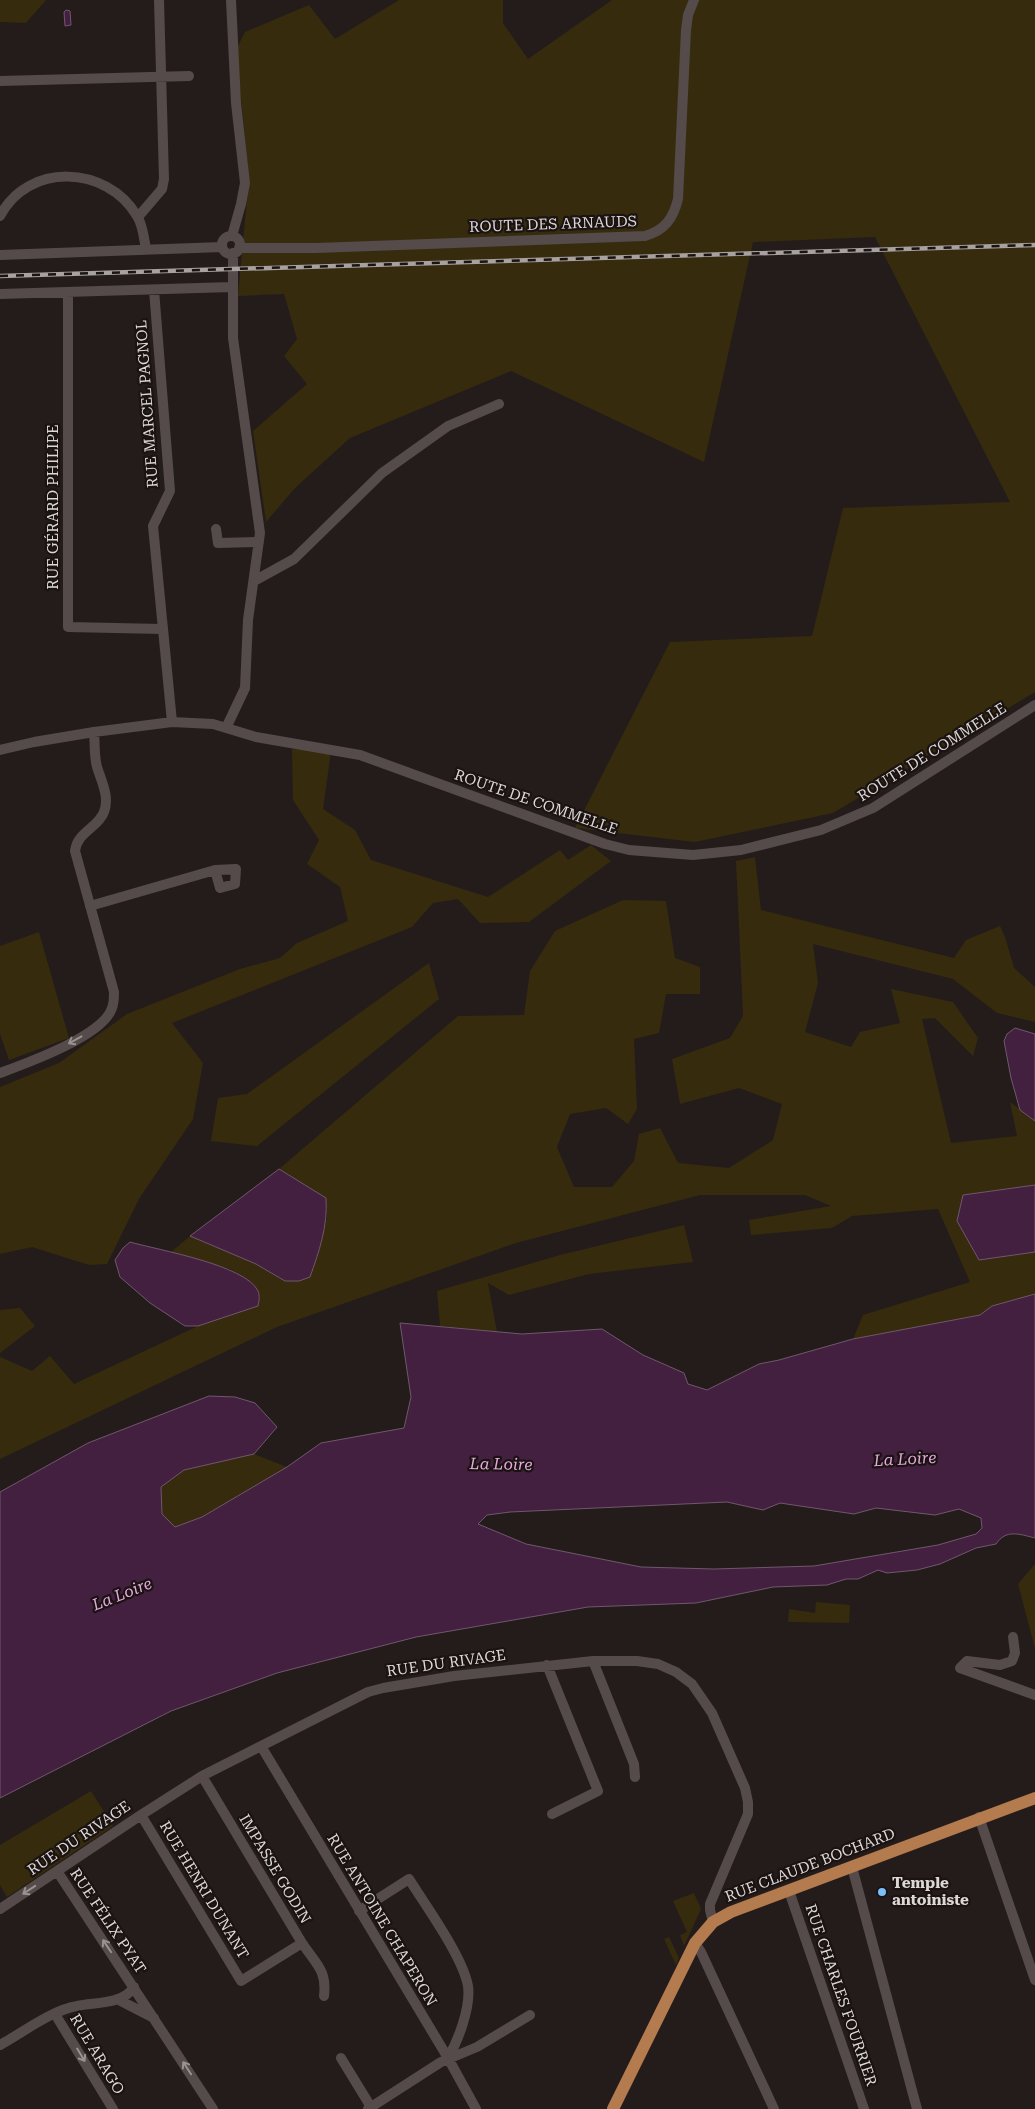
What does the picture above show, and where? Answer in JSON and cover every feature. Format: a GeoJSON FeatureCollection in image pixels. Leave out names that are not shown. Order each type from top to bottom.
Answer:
{"type":"FeatureCollection","features":[{"type":"Feature","properties":{"kind":"main road","name":"RUE CLAUDE BOCHARD"},"geometry":{"type":"LineString","coordinates":[[613,2109],[695,1943],[713,1922],[731,1912],[789,1892],[979,1817],[1035,1798]]}},
{"type":"Feature","properties":{"kind":"street"},"geometry":{"type":"LineString","coordinates":[[138,217],[162,189],[163,184],[159,0]]}},
{"type":"Feature","properties":{"kind":"street"},"geometry":{"type":"LineString","coordinates":[[230,0],[236,103],[245,183],[232,236]]}},
{"type":"Feature","properties":{"kind":"street","name":"ROUTE DES ARNAUDS"},"geometry":{"type":"LineString","coordinates":[[236,251],[635,236],[655,233],[671,220],[678,199],[686,30],[688,15],[694,0]]}},
{"type":"Feature","properties":{"kind":"street"},"geometry":{"type":"LineString","coordinates":[[0,81],[189,76]]}},
{"type":"Feature","properties":{"kind":"street"},"geometry":{"type":"LineString","coordinates":[[1,213],[15,197],[46,179],[64,176],[84,177],[97,181],[125,200],[138,217],[146,249]]}},
{"type":"Feature","properties":{"kind":"street"},"geometry":{"type":"LineString","coordinates":[[222,247],[224,239],[232,236],[238,239],[232,287],[232,338],[260,533],[248,620],[246,688],[226,728]]}},
{"type":"Feature","properties":{"kind":"street"},"geometry":{"type":"LineString","coordinates":[[222,247],[226,252],[236,251]]}},
{"type":"Feature","properties":{"kind":"street"},"geometry":{"type":"LineString","coordinates":[[0,255],[222,247]]}},
{"type":"Feature","properties":{"kind":"street"},"geometry":{"type":"LineString","coordinates":[[0,294],[232,287]]}},
{"type":"Feature","properties":{"kind":"street","name":"RUE MARCEL PAGNOL"},"geometry":{"type":"LineString","coordinates":[[154,290],[170,491],[153,526],[172,722]]}},
{"type":"Feature","properties":{"kind":"street","name":"RUE GÉRARD PHILIPE"},"geometry":{"type":"LineString","coordinates":[[68,293],[68,627],[162,629]]}},
{"type":"Feature","properties":{"kind":"street"},"geometry":{"type":"LineString","coordinates":[[254,581],[294,559],[382,473],[448,426],[499,404]]}},
{"type":"Feature","properties":{"kind":"street"},"geometry":{"type":"LineString","coordinates":[[216,529],[218,543],[259,542]]}},
{"type":"Feature","properties":{"kind":"street","name":"ROUTE DE COMMELLE"},"geometry":{"type":"LineString","coordinates":[[0,750],[94,732],[172,722],[214,724],[256,737],[360,755],[572,834],[605,844],[658,854],[693,855],[740,850],[814,832],[843,822],[873,808],[1035,705]]}},
{"type":"Feature","properties":{"kind":"street"},"geometry":{"type":"LineString","coordinates":[[0,1074],[50,1054],[94,1029],[112,1009],[114,992],[75,851],[81,836],[100,818],[106,808],[104,781],[96,760],[94,732]]}},
{"type":"Feature","properties":{"kind":"street"},"geometry":{"type":"LineString","coordinates":[[90,906],[215,870]]}},
{"type":"Feature","properties":{"kind":"street"},"geometry":{"type":"LineString","coordinates":[[1013,1637],[1015,1653],[1012,1661],[1008,1664],[967,1660],[960,1668],[1035,1695]]}},
{"type":"Feature","properties":{"kind":"street"},"geometry":{"type":"LineString","coordinates":[[593,1661],[634,1764],[635,1777]]}},
{"type":"Feature","properties":{"kind":"street","name":"RUE DU RIVAGE"},"geometry":{"type":"LineString","coordinates":[[0,1909],[141,1814],[202,1776],[358,1696],[384,1688],[454,1676],[593,1661],[637,1661],[658,1664],[676,1672],[692,1684],[712,1713],[745,1788],[748,1814],[710,1904],[713,1922]]}},
{"type":"Feature","properties":{"kind":"street"},"geometry":{"type":"LineString","coordinates":[[547,1665],[598,1791],[552,1814]]}},
{"type":"Feature","properties":{"kind":"street","name":"RUE ANTOINE CHAPERON"},"geometry":{"type":"LineString","coordinates":[[261,1746],[448,2058],[476,2109]]}},
{"type":"Feature","properties":{"kind":"street","name":"IMPASSE GODIN"},"geometry":{"type":"LineString","coordinates":[[202,1776],[302,1943],[268,1964]]}},
{"type":"Feature","properties":{"kind":"street","name":"RUE HENRI DUNANT"},"geometry":{"type":"LineString","coordinates":[[141,1814],[241,1980],[268,1964]]}},
{"type":"Feature","properties":{"kind":"street"},"geometry":{"type":"LineString","coordinates":[[979,1817],[1035,1980]]}},
{"type":"Feature","properties":{"kind":"street"},"geometry":{"type":"LineString","coordinates":[[852,1867],[917,2109]]}},
{"type":"Feature","properties":{"kind":"street","name":"RUE FÉLIX PYAT"},"geometry":{"type":"LineString","coordinates":[[58,1871],[214,2109]]}},
{"type":"Feature","properties":{"kind":"street"},"geometry":{"type":"LineString","coordinates":[[359,1912],[409,1879],[464,1969],[468,1988],[467,2003],[457,2043],[448,2058]]}},
{"type":"Feature","properties":{"kind":"street","name":"RUE CHARLES FOURRIER"},"geometry":{"type":"LineString","coordinates":[[789,1892],[864,2109]]}},
{"type":"Feature","properties":{"kind":"street"},"geometry":{"type":"LineString","coordinates":[[302,1943],[324,1974],[326,1982],[324,1996]]}},
{"type":"Feature","properties":{"kind":"street"},"geometry":{"type":"LineString","coordinates":[[695,1943],[701,1952],[774,2109]]}},
{"type":"Feature","properties":{"kind":"street","name":"RUE FÉLIX PYAT"},"geometry":{"type":"LineString","coordinates":[[117,1999],[126,1996],[134,1986]]}},
{"type":"Feature","properties":{"kind":"street"},"geometry":{"type":"LineString","coordinates":[[0,2045],[55,2014],[76,2006],[105,2003],[117,1999],[155,2019]]}},
{"type":"Feature","properties":{"kind":"street","name":"RUE ARAGO"},"geometry":{"type":"LineString","coordinates":[[55,2014],[113,2109]]}},
{"type":"Feature","properties":{"kind":"street"},"geometry":{"type":"LineString","coordinates":[[341,2058],[370,2108],[448,2058],[477,2046],[530,2015]]}},
{"type":"Feature","properties":{"kind":"shaded area"},"geometry":{"type":"Polygon","coordinates":[[[0,0],[46,0],[26,23],[0,22],[0,0]]]}},
{"type":"Feature","properties":{"kind":"shaded area"},"geometry":{"type":"Polygon","coordinates":[[[399,0],[503,0],[503,23],[528,59],[612,0],[1035,0],[1035,692],[833,813],[695,842],[575,828],[670,642],[812,636],[843,508],[1010,502],[875,237],[753,242],[704,462],[511,371],[350,438],[295,488],[266,522],[253,431],[307,384],[284,356],[297,339],[284,294],[238,296],[249,177],[236,50],[245,32],[309,5],[335,39],[399,0]]]}},
{"type":"Feature","properties":{"kind":"shaded area"},"geometry":{"type":"Polygon","coordinates":[[[292,749],[331,752],[323,809],[355,830],[371,860],[488,897],[560,850],[568,860],[591,845],[611,861],[529,922],[480,923],[458,899],[433,903],[412,927],[172,1023],[203,1063],[193,1119],[139,1199],[107,1264],[89,1265],[32,1247],[0,1254],[0,1087],[59,1063],[127,1014],[240,969],[280,958],[297,943],[348,921],[340,887],[307,864],[319,840],[293,800],[292,749]]]}},
{"type":"Feature","properties":{"kind":"shaded area"},"geometry":{"type":"Polygon","coordinates":[[[755,857],[761,910],[954,958],[966,940],[1000,926],[1014,968],[1035,987],[1035,1022],[997,1013],[953,979],[813,944],[818,983],[805,1032],[851,1047],[860,1032],[900,1023],[891,989],[953,1002],[978,1038],[973,1056],[935,1018],[922,1019],[951,1143],[1017,1136],[1010,1102],[1035,1121],[1035,1185],[963,1195],[979,1260],[1035,1252],[1035,1294],[992,1306],[980,1315],[853,1339],[863,1315],[970,1282],[938,1209],[852,1216],[832,1228],[751,1235],[749,1220],[831,1206],[805,1195],[700,1195],[516,1243],[277,1327],[0,1459],[0,1357],[32,1371],[50,1356],[74,1384],[198,1326],[258,1306],[249,1281],[230,1269],[170,1253],[190,1236],[256,1264],[285,1281],[317,1259],[327,1217],[326,1199],[279,1169],[458,1016],[524,1015],[530,971],[555,931],[623,900],[666,901],[675,958],[700,967],[700,994],[666,994],[659,1033],[634,1039],[637,1109],[628,1124],[606,1108],[570,1114],[557,1147],[574,1187],[612,1187],[634,1161],[639,1134],[660,1128],[678,1163],[729,1168],[773,1140],[782,1104],[739,1088],[680,1104],[672,1059],[730,1038],[743,1016],[736,861],[755,857]]]}},
{"type":"Feature","properties":{"kind":"shaded area"},"geometry":{"type":"Polygon","coordinates":[[[39,932],[69,1038],[9,1060],[0,1034],[0,946],[39,932]]]}},
{"type":"Feature","properties":{"kind":"shaded area"},"geometry":{"type":"Polygon","coordinates":[[[429,963],[439,999],[257,1146],[211,1141],[218,1098],[247,1094],[429,963]]]}},
{"type":"Feature","properties":{"kind":"shaded area"},"geometry":{"type":"Polygon","coordinates":[[[684,1225],[693,1262],[589,1274],[509,1295],[488,1283],[497,1332],[440,1326],[437,1291],[560,1255],[684,1225]]]}},
{"type":"Feature","properties":{"kind":"shaded area"},"geometry":{"type":"Polygon","coordinates":[[[20,1308],[35,1326],[0,1353],[0,1310],[20,1308]]]}},
{"type":"Feature","properties":{"kind":"shaded area"},"geometry":{"type":"Polygon","coordinates":[[[254,1454],[287,1467],[202,1517],[175,1527],[162,1514],[161,1487],[184,1470],[254,1454]]]}},
{"type":"Feature","properties":{"kind":"shaded area"},"geometry":{"type":"Polygon","coordinates":[[[1035,1564],[1035,1648],[1018,1584],[1035,1564]]]}},
{"type":"Feature","properties":{"kind":"shaded area"},"geometry":{"type":"Polygon","coordinates":[[[816,1602],[850,1605],[849,1623],[788,1622],[789,1609],[815,1613],[816,1602]]]}},
{"type":"Feature","properties":{"kind":"shaded area"},"geometry":{"type":"Polygon","coordinates":[[[91,1791],[113,1826],[7,1897],[0,1885],[0,1845],[91,1791]]]}},
{"type":"Feature","properties":{"kind":"shaded area"},"geometry":{"type":"Polygon","coordinates":[[[694,1893],[701,1909],[684,1946],[680,1935],[687,1932],[673,1901],[694,1893]]]}},
{"type":"Feature","properties":{"kind":"shaded area"},"geometry":{"type":"Polygon","coordinates":[[[669,1937],[679,1958],[676,1965],[664,1939],[669,1937]]]}},
{"type":"Feature","properties":{"kind":"water"},"geometry":{"type":"Polygon","coordinates":[[[66,10],[70,11],[71,25],[65,26],[64,12],[66,10]]]}},
{"type":"Feature","properties":{"kind":"water"},"geometry":{"type":"Polygon","coordinates":[[[1015,1028],[1035,1034],[1035,1121],[1020,1110],[1011,1078],[1004,1041],[1007,1034],[1015,1028]]]}},
{"type":"Feature","properties":{"kind":"water"},"geometry":{"type":"Polygon","coordinates":[[[279,1169],[326,1198],[326,1219],[317,1258],[310,1277],[299,1281],[285,1281],[256,1264],[190,1236],[279,1169]]]}},
{"type":"Feature","properties":{"kind":"water"},"geometry":{"type":"Polygon","coordinates":[[[1035,1185],[1035,1252],[979,1260],[957,1221],[963,1195],[1035,1185]]]}},
{"type":"Feature","properties":{"kind":"water"},"geometry":{"type":"Polygon","coordinates":[[[130,1242],[180,1254],[220,1266],[237,1274],[250,1282],[258,1291],[258,1306],[198,1326],[185,1326],[150,1303],[120,1277],[115,1260],[123,1248],[130,1242]]]}},
{"type":"Feature","properties":{"kind":"water","name":"La Loire"},"geometry":{"type":"Polygon","coordinates":[[[1035,1294],[1035,1538],[1009,1534],[1000,1539],[996,1544],[976,1548],[940,1564],[917,1570],[887,1573],[878,1570],[858,1579],[846,1579],[827,1585],[773,1587],[696,1603],[588,1607],[416,1637],[277,1673],[171,1711],[0,1798],[0,1492],[88,1443],[209,1396],[235,1397],[255,1403],[277,1427],[254,1454],[184,1470],[161,1487],[162,1514],[175,1527],[202,1517],[287,1467],[321,1443],[404,1428],[411,1397],[400,1323],[522,1334],[602,1329],[643,1355],[684,1373],[688,1384],[707,1390],[759,1364],[853,1339],[980,1315],[992,1306],[1035,1294]],[[727,1502],[510,1512],[487,1515],[478,1524],[526,1544],[641,1567],[714,1569],[814,1566],[938,1545],[976,1534],[982,1528],[981,1518],[959,1509],[935,1515],[876,1508],[854,1514],[780,1503],[763,1510],[727,1502]]]}},
{"type":"Feature","properties":{"kind":"railway"},"geometry":{"type":"LineString","coordinates":[[0,276],[1035,245]]}},
{"type":"Feature","properties":{"kind":"place","name":"Temple antoiniste"},"geometry":{"type":"Point","coordinates":[882,1892]}}]}
